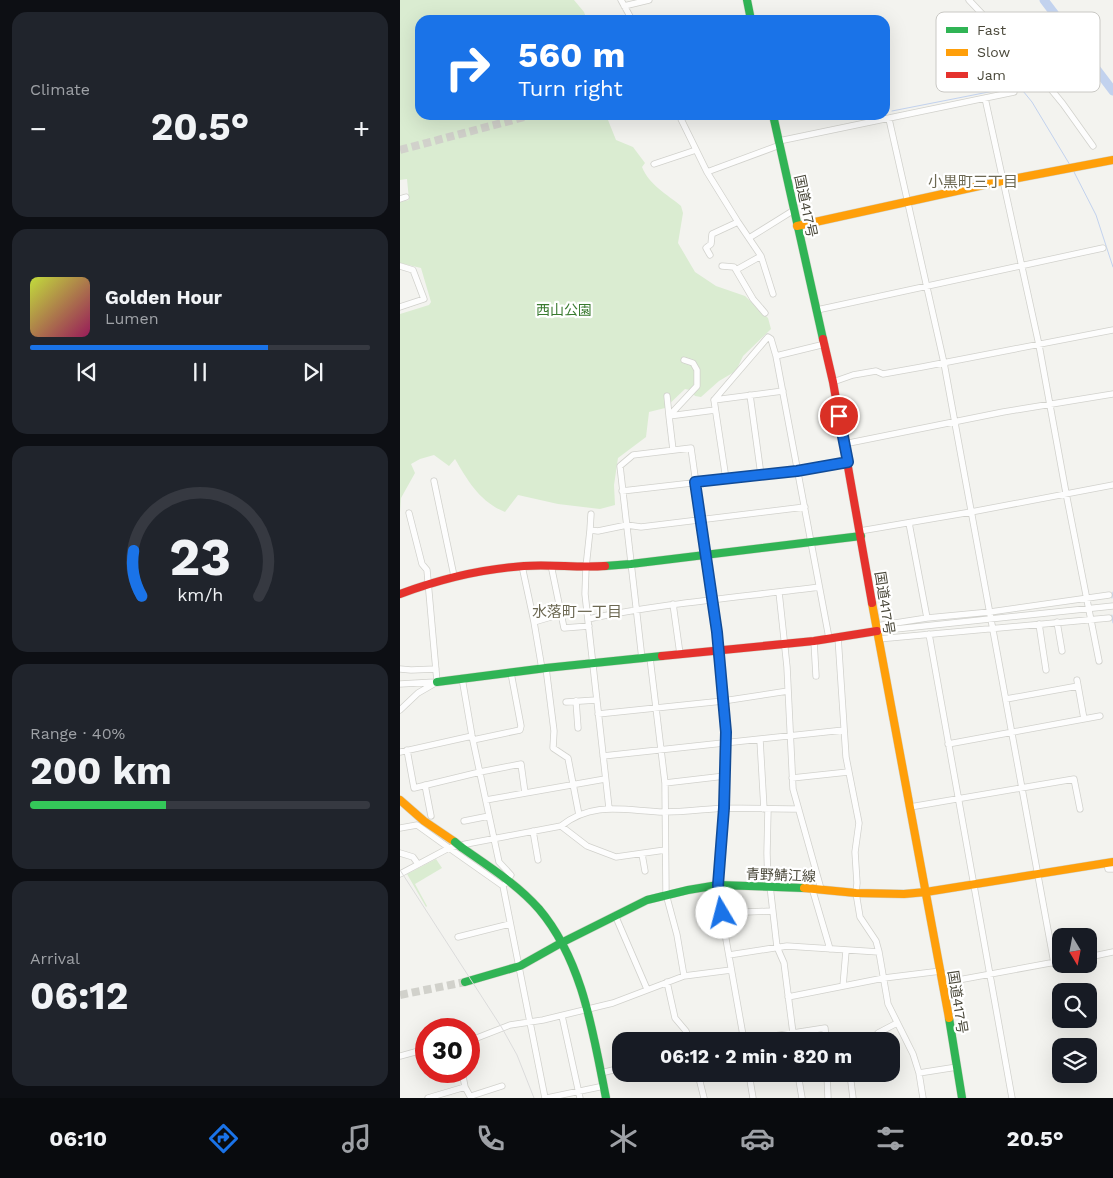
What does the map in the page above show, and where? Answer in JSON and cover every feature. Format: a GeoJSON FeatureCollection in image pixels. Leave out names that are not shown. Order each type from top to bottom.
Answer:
{"type":"FeatureCollection","features":[{"type":"Feature","properties":{"kind":"main road"},"geometry":{"type":"LineString","coordinates":[[747,0],[751,15]]}},
{"type":"Feature","properties":{"kind":"main road","name":"国道417号"},"geometry":{"type":"LineString","coordinates":[[774,120],[833,382],[877,632],[941,971],[962,1098]]}},
{"type":"Feature","properties":{"kind":"main road"},"geometry":{"type":"LineString","coordinates":[[797,226],[1002,181],[1113,160]]}},
{"type":"Feature","properties":{"kind":"main road"},"geometry":{"type":"LineString","coordinates":[[400,594],[454,576],[522,566],[586,567],[631,564],[810,543],[860,534]]}},
{"type":"Feature","properties":{"kind":"main road"},"geometry":{"type":"LineString","coordinates":[[437,682],[680,654],[814,641],[877,632]]}},
{"type":"Feature","properties":{"kind":"main road"},"geometry":{"type":"LineString","coordinates":[[400,800],[424,821],[458,845],[538,909],[561,943],[573,967],[588,1010],[606,1098]]}},
{"type":"Feature","properties":{"kind":"main road","name":"青野鯖江線"},"geometry":{"type":"LineString","coordinates":[[465,982],[520,966],[615,915],[647,900],[666,894],[718,885],[817,888],[856,893],[904,894],[1111,865]]}},
{"type":"Feature","properties":{"kind":"street"},"geometry":{"type":"LineString","coordinates":[[629,15],[623,3],[649,0]]}},
{"type":"Feature","properties":{"kind":"street"},"geometry":{"type":"LineString","coordinates":[[969,0],[980,12]]}},
{"type":"Feature","properties":{"kind":"street"},"geometry":{"type":"LineString","coordinates":[[890,118],[1014,92]]}},
{"type":"Feature","properties":{"kind":"street"},"geometry":{"type":"LineString","coordinates":[[1053,92],[1093,146]]}},
{"type":"Feature","properties":{"kind":"street"},"geometry":{"type":"LineString","coordinates":[[985,98],[1039,345],[1099,661]]}},
{"type":"Feature","properties":{"kind":"street"},"geometry":{"type":"LineString","coordinates":[[681,120],[707,172],[761,256],[774,294]]}},
{"type":"Feature","properties":{"kind":"street"},"geometry":{"type":"LineString","coordinates":[[707,172],[780,143],[880,120]]}},
{"type":"Feature","properties":{"kind":"street"},"geometry":{"type":"LineString","coordinates":[[889,120],[944,363],[953,422],[994,628],[1038,874],[1052,936]]}},
{"type":"Feature","properties":{"kind":"street"},"geometry":{"type":"LineString","coordinates":[[654,164],[696,150]]}},
{"type":"Feature","properties":{"kind":"street"},"geometry":{"type":"LineString","coordinates":[[749,238],[794,210]]}},
{"type":"Feature","properties":{"kind":"street"},"geometry":{"type":"LineString","coordinates":[[710,255],[706,248],[711,244],[712,234],[738,222]]}},
{"type":"Feature","properties":{"kind":"street"},"geometry":{"type":"LineString","coordinates":[[817,310],[1020,264],[1103,248]]}},
{"type":"Feature","properties":{"kind":"street"},"geometry":{"type":"LineString","coordinates":[[736,270],[761,256]]}},
{"type":"Feature","properties":{"kind":"street"},"geometry":{"type":"LineString","coordinates":[[400,266],[413,270],[424,299],[400,307]]}},
{"type":"Feature","properties":{"kind":"street"},"geometry":{"type":"LineString","coordinates":[[722,266],[734,267],[753,299],[765,313]]}},
{"type":"Feature","properties":{"kind":"street"},"geometry":{"type":"LineString","coordinates":[[833,382],[853,375],[876,371],[883,374],[1113,330]]}},
{"type":"Feature","properties":{"kind":"street"},"geometry":{"type":"LineString","coordinates":[[726,479],[714,400],[768,337],[771,339],[776,356],[819,587],[834,637],[848,772],[859,823],[855,852],[856,893],[860,917],[876,941],[888,1004],[913,1054],[920,1073],[923,1098]]}},
{"type":"Feature","properties":{"kind":"street"},"geometry":{"type":"LineString","coordinates":[[776,356],[824,344]]}},
{"type":"Feature","properties":{"kind":"street"},"geometry":{"type":"LineString","coordinates":[[669,416],[697,386],[697,370],[693,363],[684,360]]}},
{"type":"Feature","properties":{"kind":"street"},"geometry":{"type":"LineString","coordinates":[[714,400],[783,391]]}},
{"type":"Feature","properties":{"kind":"street"},"geometry":{"type":"LineString","coordinates":[[844,444],[1003,412],[1050,406],[1113,394]]}},
{"type":"Feature","properties":{"kind":"street"},"geometry":{"type":"LineString","coordinates":[[750,395],[760,474]]}},
{"type":"Feature","properties":{"kind":"street"},"geometry":{"type":"LineString","coordinates":[[667,396],[673,450]]}},
{"type":"Feature","properties":{"kind":"street"},"geometry":{"type":"LineString","coordinates":[[669,416],[715,410]]}},
{"type":"Feature","properties":{"kind":"street"},"geometry":{"type":"LineString","coordinates":[[642,659],[620,466],[634,455],[691,448],[712,598],[726,744],[724,808],[718,885],[742,1032]]}},
{"type":"Feature","properties":{"kind":"street"},"geometry":{"type":"LineString","coordinates":[[622,491],[797,471],[848,462]]}},
{"type":"Feature","properties":{"kind":"street"},"geometry":{"type":"LineString","coordinates":[[434,481],[454,576]]}},
{"type":"Feature","properties":{"kind":"street"},"geometry":{"type":"LineString","coordinates":[[860,534],[1113,485]]}},
{"type":"Feature","properties":{"kind":"street"},"geometry":{"type":"LineString","coordinates":[[590,530],[598,531],[627,525],[641,527],[805,507]]}},
{"type":"Feature","properties":{"kind":"street"},"geometry":{"type":"LineString","coordinates":[[409,513],[422,564],[426,570],[429,583],[437,682]]}},
{"type":"Feature","properties":{"kind":"street"},"geometry":{"type":"LineString","coordinates":[[591,514],[585,594],[609,808]]}},
{"type":"Feature","properties":{"kind":"street"},"geometry":{"type":"LineString","coordinates":[[909,523],[927,618]]}},
{"type":"Feature","properties":{"kind":"street"},"geometry":{"type":"LineString","coordinates":[[551,565],[564,628],[637,609],[712,598],[819,587]]}},
{"type":"Feature","properties":{"kind":"street"},"geometry":{"type":"LineString","coordinates":[[522,566],[544,669],[554,732],[553,748],[568,758],[579,815]]}},
{"type":"Feature","properties":{"kind":"street"},"geometry":{"type":"LineString","coordinates":[[779,592],[788,691],[793,789],[830,949]]}},
{"type":"Feature","properties":{"kind":"street"},"geometry":{"type":"LineString","coordinates":[[877,632],[927,618],[990,612],[1109,595]]}},
{"type":"Feature","properties":{"kind":"street"},"geometry":{"type":"LineString","coordinates":[[673,604],[680,654]]}},
{"type":"Feature","properties":{"kind":"street"},"geometry":{"type":"LineString","coordinates":[[877,632],[1113,606]]}},
{"type":"Feature","properties":{"kind":"street"},"geometry":{"type":"LineString","coordinates":[[534,622],[561,614]]}},
{"type":"Feature","properties":{"kind":"street"},"geometry":{"type":"LineString","coordinates":[[877,632],[929,634],[1109,618]]}},
{"type":"Feature","properties":{"kind":"street"},"geometry":{"type":"LineString","coordinates":[[1057,622],[1062,651]]}},
{"type":"Feature","properties":{"kind":"street"},"geometry":{"type":"LineString","coordinates":[[1039,624],[1046,670]]}},
{"type":"Feature","properties":{"kind":"street"},"geometry":{"type":"LineString","coordinates":[[929,634],[1012,1098]]}},
{"type":"Feature","properties":{"kind":"street"},"geometry":{"type":"LineString","coordinates":[[814,641],[816,676]]}},
{"type":"Feature","properties":{"kind":"street"},"geometry":{"type":"LineString","coordinates":[[650,658],[665,783],[666,894],[677,935],[684,976]]}},
{"type":"Feature","properties":{"kind":"street"},"geometry":{"type":"LineString","coordinates":[[400,669],[436,669]]}},
{"type":"Feature","properties":{"kind":"street"},"geometry":{"type":"LineString","coordinates":[[400,752],[520,730],[521,726],[511,673]]}},
{"type":"Feature","properties":{"kind":"street"},"geometry":{"type":"LineString","coordinates":[[462,678],[472,738],[499,862],[511,875],[506,884],[510,924],[546,1098],[579,1095],[604,1086]]}},
{"type":"Feature","properties":{"kind":"street"},"geometry":{"type":"LineString","coordinates":[[400,684],[437,682]]}},
{"type":"Feature","properties":{"kind":"street"},"geometry":{"type":"LineString","coordinates":[[400,710],[418,693],[437,682]]}},
{"type":"Feature","properties":{"kind":"street"},"geometry":{"type":"LineString","coordinates":[[1006,699],[1078,683],[1084,719]]}},
{"type":"Feature","properties":{"kind":"street"},"geometry":{"type":"LineString","coordinates":[[598,714],[723,701],[788,691]]}},
{"type":"Feature","properties":{"kind":"street"},"geometry":{"type":"LineString","coordinates":[[566,702],[596,700]]}},
{"type":"Feature","properties":{"kind":"street"},"geometry":{"type":"LineString","coordinates":[[576,701],[578,728]]}},
{"type":"Feature","properties":{"kind":"street"},"geometry":{"type":"LineString","coordinates":[[948,744],[1100,716]]}},
{"type":"Feature","properties":{"kind":"street"},"geometry":{"type":"LineString","coordinates":[[603,756],[844,730]]}},
{"type":"Feature","properties":{"kind":"street"},"geometry":{"type":"LineString","coordinates":[[760,740],[766,809],[769,886],[777,947],[784,963],[793,1032]]}},
{"type":"Feature","properties":{"kind":"street"},"geometry":{"type":"LineString","coordinates":[[407,750],[414,788],[521,764],[525,793]]}},
{"type":"Feature","properties":{"kind":"street"},"geometry":{"type":"LineString","coordinates":[[792,778],[848,772]]}},
{"type":"Feature","properties":{"kind":"street"},"geometry":{"type":"LineString","coordinates":[[665,783],[725,776]]}},
{"type":"Feature","properties":{"kind":"street"},"geometry":{"type":"LineString","coordinates":[[486,800],[605,779]]}},
{"type":"Feature","properties":{"kind":"street"},"geometry":{"type":"LineString","coordinates":[[910,807],[1074,779],[1080,809]]}},
{"type":"Feature","properties":{"kind":"street"},"geometry":{"type":"LineString","coordinates":[[425,785],[431,816]]}},
{"type":"Feature","properties":{"kind":"street"},"geometry":{"type":"LineString","coordinates":[[400,874],[448,848],[561,826],[579,815],[609,808],[664,812],[724,808],[798,809]]}},
{"type":"Feature","properties":{"kind":"street"},"geometry":{"type":"LineString","coordinates":[[464,821],[489,816]]}},
{"type":"Feature","properties":{"kind":"street"},"geometry":{"type":"LineString","coordinates":[[400,828],[417,825],[448,848],[506,884]]}},
{"type":"Feature","properties":{"kind":"street"},"geometry":{"type":"LineString","coordinates":[[561,826],[587,846],[616,857],[665,850]]}},
{"type":"Feature","properties":{"kind":"street"},"geometry":{"type":"LineString","coordinates":[[533,831],[538,860]]}},
{"type":"Feature","properties":{"kind":"street"},"geometry":{"type":"LineString","coordinates":[[400,853],[413,857],[418,864]]}},
{"type":"Feature","properties":{"kind":"street"},"geometry":{"type":"LineString","coordinates":[[642,854],[645,871]]}},
{"type":"Feature","properties":{"kind":"street"},"geometry":{"type":"LineString","coordinates":[[722,913],[772,911]]}},
{"type":"Feature","properties":{"kind":"street"},"geometry":{"type":"LineString","coordinates":[[615,915],[647,989]]}},
{"type":"Feature","properties":{"kind":"street"},"geometry":{"type":"LineString","coordinates":[[458,938],[510,924]]}},
{"type":"Feature","properties":{"kind":"street"},"geometry":{"type":"LineString","coordinates":[[729,955],[787,946],[879,952]]}},
{"type":"Feature","properties":{"kind":"street"},"geometry":{"type":"LineString","coordinates":[[843,986],[846,950]]}},
{"type":"Feature","properties":{"kind":"street"},"geometry":{"type":"LineString","coordinates":[[1098,955],[1113,952]]}},
{"type":"Feature","properties":{"kind":"street"},"geometry":{"type":"LineString","coordinates":[[942,983],[1052,963]]}},
{"type":"Feature","properties":{"kind":"street"},"geometry":{"type":"LineString","coordinates":[[480,1037],[510,1025],[562,1016],[629,998],[647,989],[684,976],[732,970]]}},
{"type":"Feature","properties":{"kind":"street"},"geometry":{"type":"LineString","coordinates":[[788,997],[884,978],[941,971]]}},
{"type":"Feature","properties":{"kind":"street"},"geometry":{"type":"LineString","coordinates":[[667,982],[675,1018],[686,1032]]}},
{"type":"Feature","properties":{"kind":"street"},"geometry":{"type":"LineString","coordinates":[[562,1016],[579,1095]]}},
{"type":"Feature","properties":{"kind":"street"},"geometry":{"type":"LineString","coordinates":[[880,1032],[897,1023]]}},
{"type":"Feature","properties":{"kind":"street"},"geometry":{"type":"LineString","coordinates":[[799,1032],[824,1028],[825,1032]]}},
{"type":"Feature","properties":{"kind":"street"},"geometry":{"type":"LineString","coordinates":[[400,1056],[415,1052]]}},
{"type":"Feature","properties":{"kind":"street"},"geometry":{"type":"LineString","coordinates":[[920,1073],[956,1067]]}},
{"type":"Feature","properties":{"kind":"street"},"geometry":{"type":"LineString","coordinates":[[602,1073],[612,1070]]}},
{"type":"Feature","properties":{"kind":"street"},"geometry":{"type":"LineString","coordinates":[[700,1082],[704,1098]]}},
{"type":"Feature","properties":{"kind":"street"},"geometry":{"type":"LineString","coordinates":[[750,1082],[753,1098]]}},
{"type":"Feature","properties":{"kind":"street"},"geometry":{"type":"LineString","coordinates":[[799,1082],[802,1098]]}},
{"type":"Feature","properties":{"kind":"street"},"geometry":{"type":"LineString","coordinates":[[827,1082],[828,1098]]}},
{"type":"Feature","properties":{"kind":"street"},"geometry":{"type":"LineString","coordinates":[[851,1082],[853,1098]]}},
{"type":"Feature","properties":{"kind":"street"},"geometry":{"type":"LineString","coordinates":[[464,1083],[471,1097],[502,1086]]}},
{"type":"Feature","properties":{"kind":"street"},"geometry":{"type":"LineString","coordinates":[[428,1098],[465,1087]]}},
{"type":"Feature","properties":{"kind":"green space","name":"西山公園"},"geometry":{"type":"Polygon","coordinates":[[[400,0],[574,0],[585,15],[415,15],[415,120],[608,120],[616,140],[633,147],[645,163],[642,167],[649,179],[681,206],[683,213],[678,243],[695,272],[716,286],[745,296],[768,318],[771,329],[743,356],[736,371],[719,381],[701,397],[695,396],[690,390],[685,389],[665,408],[649,412],[646,437],[618,458],[614,485],[615,505],[600,509],[558,504],[518,495],[505,512],[488,503],[482,497],[470,483],[455,459],[449,466],[434,455],[411,464],[415,473],[401,498],[400,513],[400,314],[429,305],[431,302],[421,268],[400,263],[400,202],[409,200],[407,179],[400,180],[400,0]]]}},
{"type":"Feature","properties":{"kind":"green space"},"geometry":{"type":"Polygon","coordinates":[[[436,859],[442,868],[415,884],[426,907],[407,874],[436,859]]]}},
{"type":"Feature","properties":{"kind":"waterway"},"geometry":{"type":"LineString","coordinates":[[1044,0],[1053,12]]}},
{"type":"Feature","properties":{"kind":"waterway"},"geometry":{"type":"LineString","coordinates":[[1100,74],[1113,91]]}},
{"type":"Feature","properties":{"kind":"waterway"},"geometry":{"type":"LineString","coordinates":[[892,111],[989,92]]}},
{"type":"Feature","properties":{"kind":"waterway"},"geometry":{"type":"LineString","coordinates":[[1024,92],[1032,102],[1070,165]]}},
{"type":"Feature","properties":{"kind":"waterway"},"geometry":{"type":"LineString","coordinates":[[1073,170],[1096,215],[1113,267]]}},
{"type":"Feature","properties":{"kind":"waterway"},"geometry":{"type":"LineString","coordinates":[[1112,598],[1113,592]]}},
{"type":"Feature","properties":{"kind":"waterway"},"geometry":{"type":"LineString","coordinates":[[1112,615],[1113,623]]}},
{"type":"Feature","properties":{"kind":"tunnel"},"geometry":{"type":"LineString","coordinates":[[400,150],[513,120]]}},
{"type":"Feature","properties":{"kind":"tunnel"},"geometry":{"type":"LineString","coordinates":[[400,995],[465,982]]}},
{"type":"Feature","properties":{"kind":"tram line"},"geometry":{"type":"LineString","coordinates":[[400,870],[502,1028],[517,1055],[534,1098]]}},
{"type":"Feature","properties":{"kind":"traffic: fast"},"geometry":{"type":"LineString","coordinates":[[747,0],[750,15]]}},
{"type":"Feature","properties":{"kind":"traffic: fast"},"geometry":{"type":"LineString","coordinates":[[774,120],[823,339]]}},
{"type":"Feature","properties":{"kind":"traffic: fast"},"geometry":{"type":"LineString","coordinates":[[605,566],[861,536]]}},
{"type":"Feature","properties":{"kind":"traffic: fast"},"geometry":{"type":"LineString","coordinates":[[437,682],[662,656]]}},
{"type":"Feature","properties":{"kind":"traffic: fast"},"geometry":{"type":"LineString","coordinates":[[455,842],[461,847]]}},
{"type":"Feature","properties":{"kind":"traffic: fast"},"geometry":{"type":"LineString","coordinates":[[461,847],[521,891],[539,909],[554,929],[566,951],[584,999],[591,1023],[606,1098]]}},
{"type":"Feature","properties":{"kind":"traffic: fast"},"geometry":{"type":"LineString","coordinates":[[465,982],[520,966],[561,943],[647,900],[718,885],[804,888]]}},
{"type":"Feature","properties":{"kind":"traffic: fast"},"geometry":{"type":"LineString","coordinates":[[949,1018],[962,1098]]}},
{"type":"Feature","properties":{"kind":"traffic: slow"},"geometry":{"type":"LineString","coordinates":[[797,226],[1002,181],[1113,160]]}},
{"type":"Feature","properties":{"kind":"traffic: slow"},"geometry":{"type":"LineString","coordinates":[[872,603],[949,1018]]}},
{"type":"Feature","properties":{"kind":"traffic: slow"},"geometry":{"type":"LineString","coordinates":[[400,800],[424,821],[455,842]]}},
{"type":"Feature","properties":{"kind":"traffic: slow"},"geometry":{"type":"LineString","coordinates":[[804,888],[856,893],[904,894],[1113,862]]}},
{"type":"Feature","properties":{"kind":"traffic: jam"},"geometry":{"type":"LineString","coordinates":[[823,339],[833,382],[872,603]]}},
{"type":"Feature","properties":{"kind":"traffic: jam"},"geometry":{"type":"LineString","coordinates":[[400,594],[445,579],[508,567],[605,566]]}},
{"type":"Feature","properties":{"kind":"traffic: jam"},"geometry":{"type":"LineString","coordinates":[[662,656],[814,641],[877,631]]}},
{"type":"Feature","properties":{"kind":"district","name":"小黒町三丁目"},"geometry":{"type":"Point","coordinates":[973,182]}},
{"type":"Feature","properties":{"kind":"district","name":"水落町一丁目"},"geometry":{"type":"Point","coordinates":[577,612]}},
{"type":"Feature","properties":{"kind":"route"},"geometry":{"type":"LineString","coordinates":[[722,913],[718,894],[718,876],[724,808],[726,732],[717,632],[695,482],[797,471],[848,462],[839,416]]}}]}
